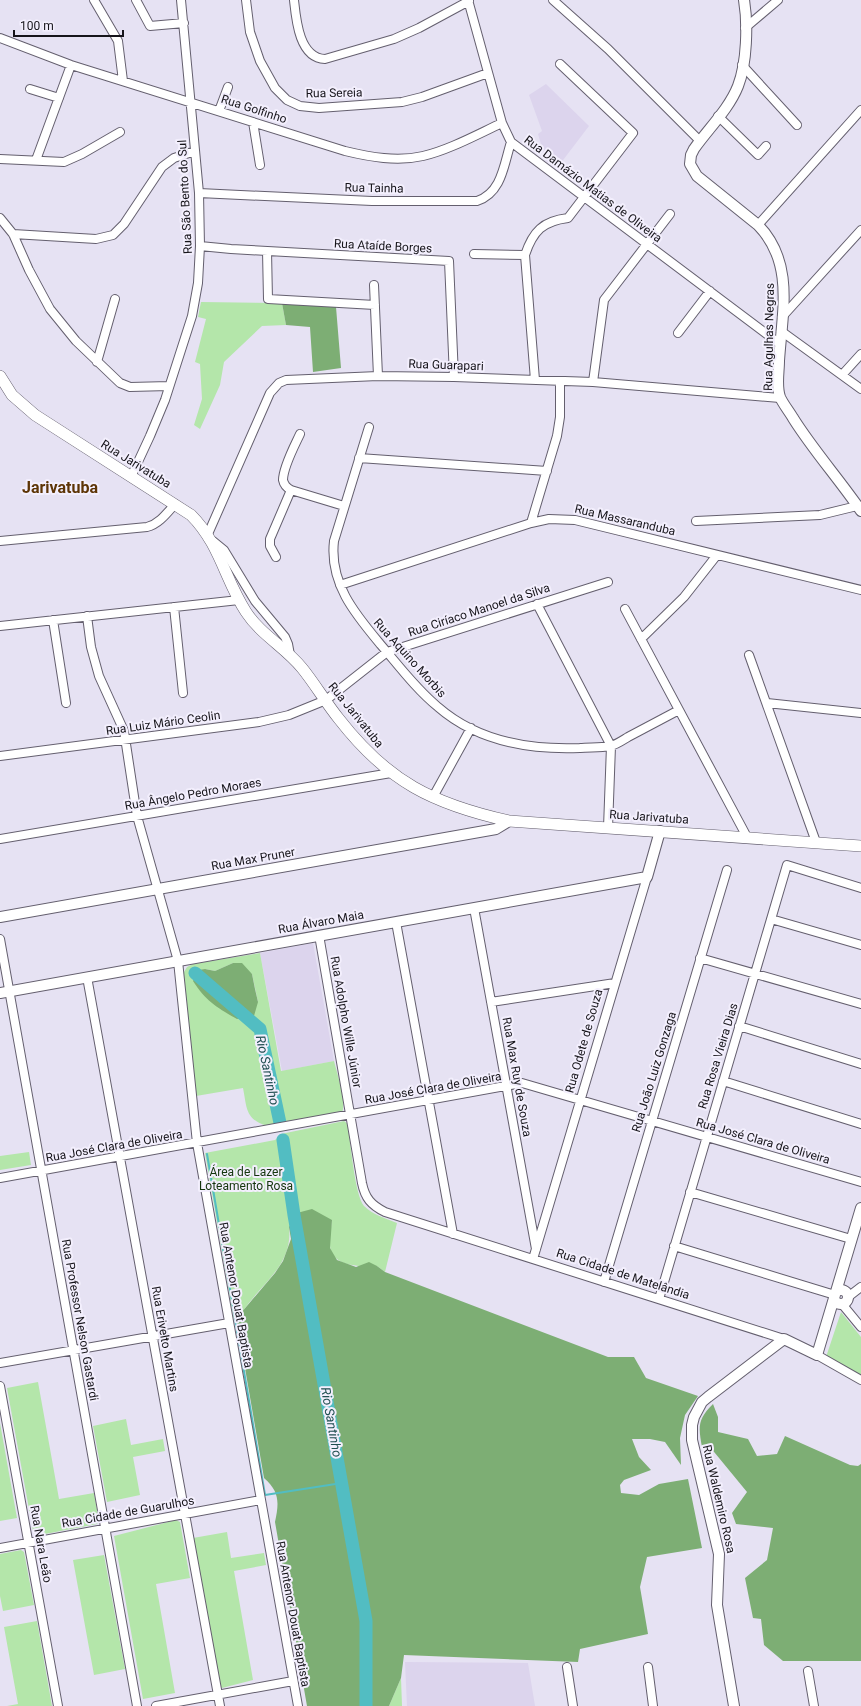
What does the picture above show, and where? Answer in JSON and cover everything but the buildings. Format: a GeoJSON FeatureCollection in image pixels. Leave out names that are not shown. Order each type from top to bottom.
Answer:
{"type":"FeatureCollection","features":[{"type":"Feature","properties":{"kind":"main road","name":"Rua Jarivatuba"},"geometry":{"type":"LineString","coordinates":[[0,376],[12,395],[35,416],[191,515],[209,537],[239,600],[249,617],[302,668],[338,718],[360,744],[391,773],[433,797],[470,812],[509,821],[861,846]]}},
{"type":"Feature","properties":{"kind":"street"},"geometry":{"type":"LineString","coordinates":[[94,0],[118,40],[123,81]]}},
{"type":"Feature","properties":{"kind":"street"},"geometry":{"type":"LineString","coordinates":[[136,0],[150,26],[184,23]]}},
{"type":"Feature","properties":{"kind":"street","name":"Rua São Bento do Sul"},"geometry":{"type":"LineString","coordinates":[[130,477],[153,430],[170,386],[194,306],[198,283],[200,246],[199,193],[192,102],[181,0]]}},
{"type":"Feature","properties":{"kind":"street","name":"Rua Sereia"},"geometry":{"type":"LineString","coordinates":[[246,0],[250,32],[260,61],[275,88],[287,100],[300,106],[319,108],[402,102],[422,97],[488,72]]}},
{"type":"Feature","properties":{"kind":"street"},"geometry":{"type":"LineString","coordinates":[[296,0],[298,30],[302,40],[314,56],[325,58],[375,45],[401,36],[419,28],[468,0]]}},
{"type":"Feature","properties":{"kind":"street","name":"Rua Damázio Matias de Oliveira"},"geometry":{"type":"LineString","coordinates":[[468,0],[502,123],[511,142],[780,344]]}},
{"type":"Feature","properties":{"kind":"street"},"geometry":{"type":"LineString","coordinates":[[553,0],[608,49],[700,141]]}},
{"type":"Feature","properties":{"kind":"street","name":"Rua Agulhas Negras"},"geometry":{"type":"LineString","coordinates":[[744,0],[745,28],[742,65],[738,85],[730,100],[691,154],[690,164],[692,170],[697,176],[758,225],[771,241],[779,258],[783,279],[778,379],[780,398],[799,427],[860,509]]}},
{"type":"Feature","properties":{"kind":"street"},"geometry":{"type":"LineString","coordinates":[[745,28],[778,0]]}},
{"type":"Feature","properties":{"kind":"street","name":"Rua Golfinho"},"geometry":{"type":"LineString","coordinates":[[0,38],[72,65],[219,110],[345,151],[377,158],[402,159],[424,156],[502,123]]}},
{"type":"Feature","properties":{"kind":"street"},"geometry":{"type":"LineString","coordinates":[[535,380],[525,255],[531,239],[536,232],[549,222],[568,218],[633,133],[560,64]]}},
{"type":"Feature","properties":{"kind":"street"},"geometry":{"type":"LineString","coordinates":[[36,160],[72,65]]}},
{"type":"Feature","properties":{"kind":"street"},"geometry":{"type":"LineString","coordinates":[[742,65],[797,125]]}},
{"type":"Feature","properties":{"kind":"street"},"geometry":{"type":"LineString","coordinates":[[219,110],[228,87]]}},
{"type":"Feature","properties":{"kind":"street"},"geometry":{"type":"LineString","coordinates":[[30,89],[59,98]]}},
{"type":"Feature","properties":{"kind":"street"},"geometry":{"type":"LineString","coordinates":[[758,225],[861,110]]}},
{"type":"Feature","properties":{"kind":"street"},"geometry":{"type":"LineString","coordinates":[[718,116],[758,155],[766,146]]}},
{"type":"Feature","properties":{"kind":"street"},"geometry":{"type":"LineString","coordinates":[[253,122],[260,165]]}},
{"type":"Feature","properties":{"kind":"street"},"geometry":{"type":"LineString","coordinates":[[0,159],[64,162],[73,159],[120,132]]}},
{"type":"Feature","properties":{"kind":"street","name":"Rua Tainha"},"geometry":{"type":"LineString","coordinates":[[199,193],[372,201],[477,201],[491,194],[497,187],[511,142]]}},
{"type":"Feature","properties":{"kind":"street"},"geometry":{"type":"LineString","coordinates":[[13,234],[96,239],[112,235],[124,224],[162,167],[174,158],[195,151]]}},
{"type":"Feature","properties":{"kind":"street"},"geometry":{"type":"LineString","coordinates":[[593,382],[604,300],[670,214]]}},
{"type":"Feature","properties":{"kind":"street"},"geometry":{"type":"LineString","coordinates":[[0,218],[13,234],[29,270],[50,308],[66,330],[97,362],[116,380],[126,386],[170,386]]}},
{"type":"Feature","properties":{"kind":"street"},"geometry":{"type":"LineString","coordinates":[[782,317],[861,230]]}},
{"type":"Feature","properties":{"kind":"street","name":"Rua Ataíde Borges"},"geometry":{"type":"LineString","coordinates":[[200,246],[231,250],[449,261],[454,377]]}},
{"type":"Feature","properties":{"kind":"street"},"geometry":{"type":"LineString","coordinates":[[267,251],[268,299],[375,305]]}},
{"type":"Feature","properties":{"kind":"street"},"geometry":{"type":"LineString","coordinates":[[474,254],[525,255]]}},
{"type":"Feature","properties":{"kind":"street"},"geometry":{"type":"LineString","coordinates":[[374,285],[378,376]]}},
{"type":"Feature","properties":{"kind":"street"},"geometry":{"type":"LineString","coordinates":[[678,333],[710,291]]}},
{"type":"Feature","properties":{"kind":"street"},"geometry":{"type":"LineString","coordinates":[[97,362],[116,299]]}},
{"type":"Feature","properties":{"kind":"street"},"geometry":{"type":"LineString","coordinates":[[781,331],[861,389]]}},
{"type":"Feature","properties":{"kind":"street"},"geometry":{"type":"LineString","coordinates":[[842,375],[861,354]]}},
{"type":"Feature","properties":{"kind":"street","name":"Rua Guarapari"},"geometry":{"type":"LineString","coordinates":[[209,537],[255,426],[273,388],[279,383],[293,379],[378,376],[560,380],[780,398]]}},
{"type":"Feature","properties":{"kind":"street"},"geometry":{"type":"LineString","coordinates":[[531,523],[559,428],[560,380]]}},
{"type":"Feature","properties":{"kind":"street","name":"Rua Aquino Morbis"},"geometry":{"type":"LineString","coordinates":[[369,428],[344,506],[333,549],[334,564],[340,585],[354,612],[431,702],[449,716],[471,728],[512,743],[536,748],[611,746],[679,710]]}},
{"type":"Feature","properties":{"kind":"street"},"geometry":{"type":"LineString","coordinates":[[300,434],[284,476],[284,483],[291,490],[344,506]]}},
{"type":"Feature","properties":{"kind":"street"},"geometry":{"type":"LineString","coordinates":[[359,458],[547,471]]}},
{"type":"Feature","properties":{"kind":"street"},"geometry":{"type":"LineString","coordinates":[[276,557],[270,546],[270,539],[291,490]]}},
{"type":"Feature","properties":{"kind":"street"},"geometry":{"type":"LineString","coordinates":[[0,541],[146,527],[159,522],[175,504]]}},
{"type":"Feature","properties":{"kind":"street"},"geometry":{"type":"LineString","coordinates":[[696,521],[820,515],[860,509]]}},
{"type":"Feature","properties":{"kind":"street","name":"Rua Massaranduba"},"geometry":{"type":"LineString","coordinates":[[340,585],[531,523],[549,519],[575,520],[861,590]]}},
{"type":"Feature","properties":{"kind":"street"},"geometry":{"type":"LineString","coordinates":[[209,537],[224,550],[255,601],[285,637],[290,655]]}},
{"type":"Feature","properties":{"kind":"street"},"geometry":{"type":"LineString","coordinates":[[641,639],[684,597],[717,555]]}},
{"type":"Feature","properties":{"kind":"street","name":"Rua Ciríaco Manoel da Silva"},"geometry":{"type":"LineString","coordinates":[[326,700],[387,652],[608,582]]}},
{"type":"Feature","properties":{"kind":"street"},"geometry":{"type":"LineString","coordinates":[[0,626],[239,600]]}},
{"type":"Feature","properties":{"kind":"street"},"geometry":{"type":"LineString","coordinates":[[537,604],[611,746],[608,828]]}},
{"type":"Feature","properties":{"kind":"street"},"geometry":{"type":"LineString","coordinates":[[174,607],[183,693]]}},
{"type":"Feature","properties":{"kind":"street"},"geometry":{"type":"LineString","coordinates":[[625,609],[747,837]]}},
{"type":"Feature","properties":{"kind":"street","name":"Rua Antenor Douat Baptista"},"geometry":{"type":"LineString","coordinates":[[87,616],[89,640],[96,669],[121,722],[127,740],[137,816],[178,961],[197,1143],[298,1706]]}},
{"type":"Feature","properties":{"kind":"street"},"geometry":{"type":"LineString","coordinates":[[53,620],[66,704]]}},
{"type":"Feature","properties":{"kind":"street"},"geometry":{"type":"LineString","coordinates":[[749,655],[816,842]]}},
{"type":"Feature","properties":{"kind":"street","name":"Rua Luiz Mário Ceolin"},"geometry":{"type":"LineString","coordinates":[[0,756],[274,719],[289,715],[326,700]]}},
{"type":"Feature","properties":{"kind":"street"},"geometry":{"type":"LineString","coordinates":[[767,703],[861,714]]}},
{"type":"Feature","properties":{"kind":"street"},"geometry":{"type":"LineString","coordinates":[[433,797],[471,728]]}},
{"type":"Feature","properties":{"kind":"street","name":"Rua Ângelo Pedro Moraes"},"geometry":{"type":"LineString","coordinates":[[0,840],[391,773]]}},
{"type":"Feature","properties":{"kind":"street","name":"Rua Max Pruner"},"geometry":{"type":"LineString","coordinates":[[0,917],[496,829],[509,821]]}},
{"type":"Feature","properties":{"kind":"street","name":"Rua Odete de Souza"},"geometry":{"type":"LineString","coordinates":[[535,1255],[660,831]]}},
{"type":"Feature","properties":{"kind":"street","name":"Rua Rosa Vieira Dias"},"geometry":{"type":"LineString","coordinates":[[659,1299],[787,865],[861,888]]}},
{"type":"Feature","properties":{"kind":"street","name":"Rua João Luiz Gonzaga"},"geometry":{"type":"LineString","coordinates":[[604,1282],[727,870]]}},
{"type":"Feature","properties":{"kind":"street","name":"Rua Álvaro Maia"},"geometry":{"type":"LineString","coordinates":[[5,992],[647,877]]}},
{"type":"Feature","properties":{"kind":"street","name":"Rua Max Ruy de Souza"},"geometry":{"type":"LineString","coordinates":[[474,908],[535,1255]]}},
{"type":"Feature","properties":{"kind":"street"},"geometry":{"type":"LineString","coordinates":[[771,918],[861,945]]}},
{"type":"Feature","properties":{"kind":"street"},"geometry":{"type":"LineString","coordinates":[[396,922],[453,1234]]}},
{"type":"Feature","properties":{"kind":"street","name":"Rua Adolpho Wille Júnior"},"geometry":{"type":"LineString","coordinates":[[319,936],[364,1190],[372,1204]]}},
{"type":"Feature","properties":{"kind":"street","name":"Rua Professor Nelson Gastardi"},"geometry":{"type":"LineString","coordinates":[[0,939],[5,992],[42,1171],[137,1706]]}},
{"type":"Feature","properties":{"kind":"street"},"geometry":{"type":"LineString","coordinates":[[700,958],[861,1004]]}},
{"type":"Feature","properties":{"kind":"street","name":"Rua Erivelto Martins"},"geometry":{"type":"LineString","coordinates":[[87,977],[220,1706]]}},
{"type":"Feature","properties":{"kind":"street"},"geometry":{"type":"LineString","coordinates":[[491,1002],[615,983]]}},
{"type":"Feature","properties":{"kind":"street"},"geometry":{"type":"LineString","coordinates":[[739,1026],[861,1064]]}},
{"type":"Feature","properties":{"kind":"street"},"geometry":{"type":"LineString","coordinates":[[723,1081],[861,1124]]}},
{"type":"Feature","properties":{"kind":"street","name":"Rua José Clara de Oliveira"},"geometry":{"type":"LineString","coordinates":[[0,1178],[522,1084],[707,1136],[861,1182]]}},
{"type":"Feature","properties":{"kind":"street"},"geometry":{"type":"LineString","coordinates":[[690,1192],[851,1239]]}},
{"type":"Feature","properties":{"kind":"street","name":"Rua Cidade de Matelândia"},"geometry":{"type":"LineString","coordinates":[[372,1204],[384,1212],[453,1234],[535,1255],[604,1282],[784,1339],[861,1380]]}},
{"type":"Feature","properties":{"kind":"street"},"geometry":{"type":"LineString","coordinates":[[816,1355],[860,1212]]}},
{"type":"Feature","properties":{"kind":"street"},"geometry":{"type":"LineString","coordinates":[[674,1246],[835,1295]]}},
{"type":"Feature","properties":{"kind":"street"},"geometry":{"type":"LineString","coordinates":[[842,1270],[846,1298]]}},
{"type":"Feature","properties":{"kind":"street"},"geometry":{"type":"LineString","coordinates":[[829,1315],[846,1298],[861,1287]]}},
{"type":"Feature","properties":{"kind":"street"},"geometry":{"type":"LineString","coordinates":[[835,1295],[839,1290],[843,1290],[861,1327]]}},
{"type":"Feature","properties":{"kind":"street"},"geometry":{"type":"LineString","coordinates":[[0,1363],[229,1323]]}},
{"type":"Feature","properties":{"kind":"street","name":"Rua Waldemiro Rosa"},"geometry":{"type":"LineString","coordinates":[[734,1706],[717,1605],[719,1554],[694,1454],[692,1424],[698,1409],[708,1397],[784,1339]]}},
{"type":"Feature","properties":{"kind":"street","name":"Rua Nara Leão"},"geometry":{"type":"LineString","coordinates":[[0,1386],[58,1706]]}},
{"type":"Feature","properties":{"kind":"street","name":"Rua Cidade de Guarulhos"},"geometry":{"type":"LineString","coordinates":[[0,1548],[261,1500]]}},
{"type":"Feature","properties":{"kind":"street"},"geometry":{"type":"LineString","coordinates":[[567,1667],[573,1706]]}},
{"type":"Feature","properties":{"kind":"street"},"geometry":{"type":"LineString","coordinates":[[648,1667],[653,1706]]}},
{"type":"Feature","properties":{"kind":"street"},"geometry":{"type":"LineString","coordinates":[[808,1672],[814,1706]]}},
{"type":"Feature","properties":{"kind":"street"},"geometry":{"type":"LineString","coordinates":[[156,1706],[293,1681]]}},
{"type":"Feature","properties":{"kind":"shaded area"},"geometry":{"type":"Polygon","coordinates":[[[546,84],[589,126],[557,168],[546,161],[538,134],[542,131],[529,95],[546,84]]]}},
{"type":"Feature","properties":{"kind":"shaded area"},"geometry":{"type":"Polygon","coordinates":[[[313,943],[334,1061],[282,1071],[260,953],[313,943]]]}},
{"type":"Feature","properties":{"kind":"shaded area"},"geometry":{"type":"Polygon","coordinates":[[[405,1662],[528,1663],[535,1706],[407,1706],[405,1662]]]}},
{"type":"Feature","properties":{"kind":"green space"},"geometry":{"type":"Polygon","coordinates":[[[201,302],[282,303],[286,325],[262,326],[224,362],[220,385],[200,429],[194,425],[202,399],[200,364],[195,362],[206,319],[198,317],[201,302]]]}},
{"type":"Feature","properties":{"kind":"green space"},"geometry":{"type":"Polygon","coordinates":[[[282,303],[336,307],[341,368],[313,372],[310,327],[286,325],[282,303]]]}},
{"type":"Feature","properties":{"kind":"green space"},"geometry":{"type":"Polygon","coordinates":[[[260,953],[281,1071],[334,1061],[342,1095],[342,1112],[267,1126],[255,1120],[248,1112],[243,1088],[196,1096],[184,991],[184,972],[187,967],[193,964],[260,953]],[[233,963],[215,971],[205,969],[258,1002],[252,974],[233,963]]]}},
{"type":"Feature","properties":{"kind":"green space"},"geometry":{"type":"Polygon","coordinates":[[[233,963],[242,963],[252,974],[258,1002],[254,1016],[237,1019],[223,1011],[202,994],[193,981],[199,970],[205,969],[215,971],[233,963]]]}},
{"type":"Feature","properties":{"kind":"green space","name":"Área de Lazer Loteamento Rosa"},"geometry":{"type":"Polygon","coordinates":[[[344,1121],[348,1124],[353,1167],[358,1191],[364,1206],[371,1212],[397,1223],[385,1272],[377,1266],[356,1266],[342,1262],[336,1258],[332,1253],[330,1246],[332,1220],[289,1227],[289,1242],[279,1267],[252,1299],[237,1322],[234,1320],[205,1153],[275,1140],[281,1134],[344,1121]]]}},
{"type":"Feature","properties":{"kind":"green space"},"geometry":{"type":"Polygon","coordinates":[[[29,1152],[31,1165],[0,1170],[0,1156],[29,1152]]]}},
{"type":"Feature","properties":{"kind":"green space"},"geometry":{"type":"Polygon","coordinates":[[[312,1209],[332,1220],[330,1248],[337,1260],[356,1267],[369,1262],[385,1272],[608,1357],[634,1357],[646,1378],[698,1396],[685,1415],[680,1438],[681,1465],[665,1442],[650,1439],[632,1439],[639,1457],[651,1470],[624,1480],[620,1485],[621,1493],[639,1495],[659,1484],[688,1479],[702,1548],[647,1557],[640,1587],[648,1634],[580,1649],[578,1662],[404,1655],[401,1678],[389,1706],[307,1706],[275,1522],[277,1498],[273,1488],[264,1478],[237,1322],[241,1313],[275,1273],[283,1261],[291,1239],[289,1227],[297,1213],[312,1209]]]}},
{"type":"Feature","properties":{"kind":"green space"},"geometry":{"type":"Polygon","coordinates":[[[841,1312],[861,1337],[861,1376],[826,1357],[841,1312]]]}},
{"type":"Feature","properties":{"kind":"green space"},"geometry":{"type":"Polygon","coordinates":[[[38,1382],[59,1499],[94,1493],[99,1521],[97,1524],[40,1535],[35,1534],[33,1531],[7,1388],[38,1382]]]}},
{"type":"Feature","properties":{"kind":"green space"},"geometry":{"type":"Polygon","coordinates":[[[713,1404],[718,1417],[718,1432],[748,1439],[757,1456],[777,1454],[785,1436],[850,1465],[858,1466],[861,1464],[861,1661],[783,1661],[764,1645],[761,1619],[753,1618],[745,1578],[767,1560],[773,1528],[736,1524],[732,1513],[747,1492],[710,1447],[702,1447],[700,1423],[704,1414],[713,1404]]]}},
{"type":"Feature","properties":{"kind":"green space"},"geometry":{"type":"Polygon","coordinates":[[[126,1419],[131,1445],[163,1439],[165,1451],[133,1457],[140,1495],[107,1502],[93,1426],[126,1419]]]}},
{"type":"Feature","properties":{"kind":"green space"},"geometry":{"type":"Polygon","coordinates":[[[0,1423],[17,1518],[0,1521],[0,1423]]]}},
{"type":"Feature","properties":{"kind":"green space"},"geometry":{"type":"Polygon","coordinates":[[[176,1520],[180,1522],[190,1578],[156,1584],[175,1693],[143,1699],[114,1536],[176,1520]]]}},
{"type":"Feature","properties":{"kind":"green space"},"geometry":{"type":"Polygon","coordinates":[[[227,1532],[231,1558],[264,1553],[266,1565],[234,1571],[253,1680],[222,1688],[219,1686],[193,1538],[227,1532]]]}},
{"type":"Feature","properties":{"kind":"green space"},"geometry":{"type":"Polygon","coordinates":[[[21,1550],[24,1552],[34,1605],[3,1611],[0,1596],[0,1554],[21,1550]]]}},
{"type":"Feature","properties":{"kind":"green space"},"geometry":{"type":"Polygon","coordinates":[[[104,1555],[125,1669],[94,1675],[73,1560],[104,1555]]]}},
{"type":"Feature","properties":{"kind":"green space"},"geometry":{"type":"Polygon","coordinates":[[[37,1621],[52,1706],[7,1706],[18,1704],[4,1627],[37,1621]]]}},
{"type":"Feature","properties":{"kind":"green space"},"geometry":{"type":"Polygon","coordinates":[[[401,1678],[402,1706],[389,1706],[401,1678]]]}},
{"type":"Feature","properties":{"kind":"waterway","name":"Rio Santinho"},"geometry":{"type":"LineString","coordinates":[[195,973],[260,1029],[280,1123]]}},
{"type":"Feature","properties":{"kind":"waterway","name":"Rio Santinho"},"geometry":{"type":"LineString","coordinates":[[283,1140],[294,1215],[366,1621],[366,1706]]}},
{"type":"Feature","properties":{"kind":"waterway"},"geometry":{"type":"LineString","coordinates":[[207,1154],[265,1495],[342,1483]]}},
{"type":"Feature","properties":{"kind":"district","name":"Jarivatuba"},"geometry":{"type":"Point","coordinates":[60,487]}}]}
